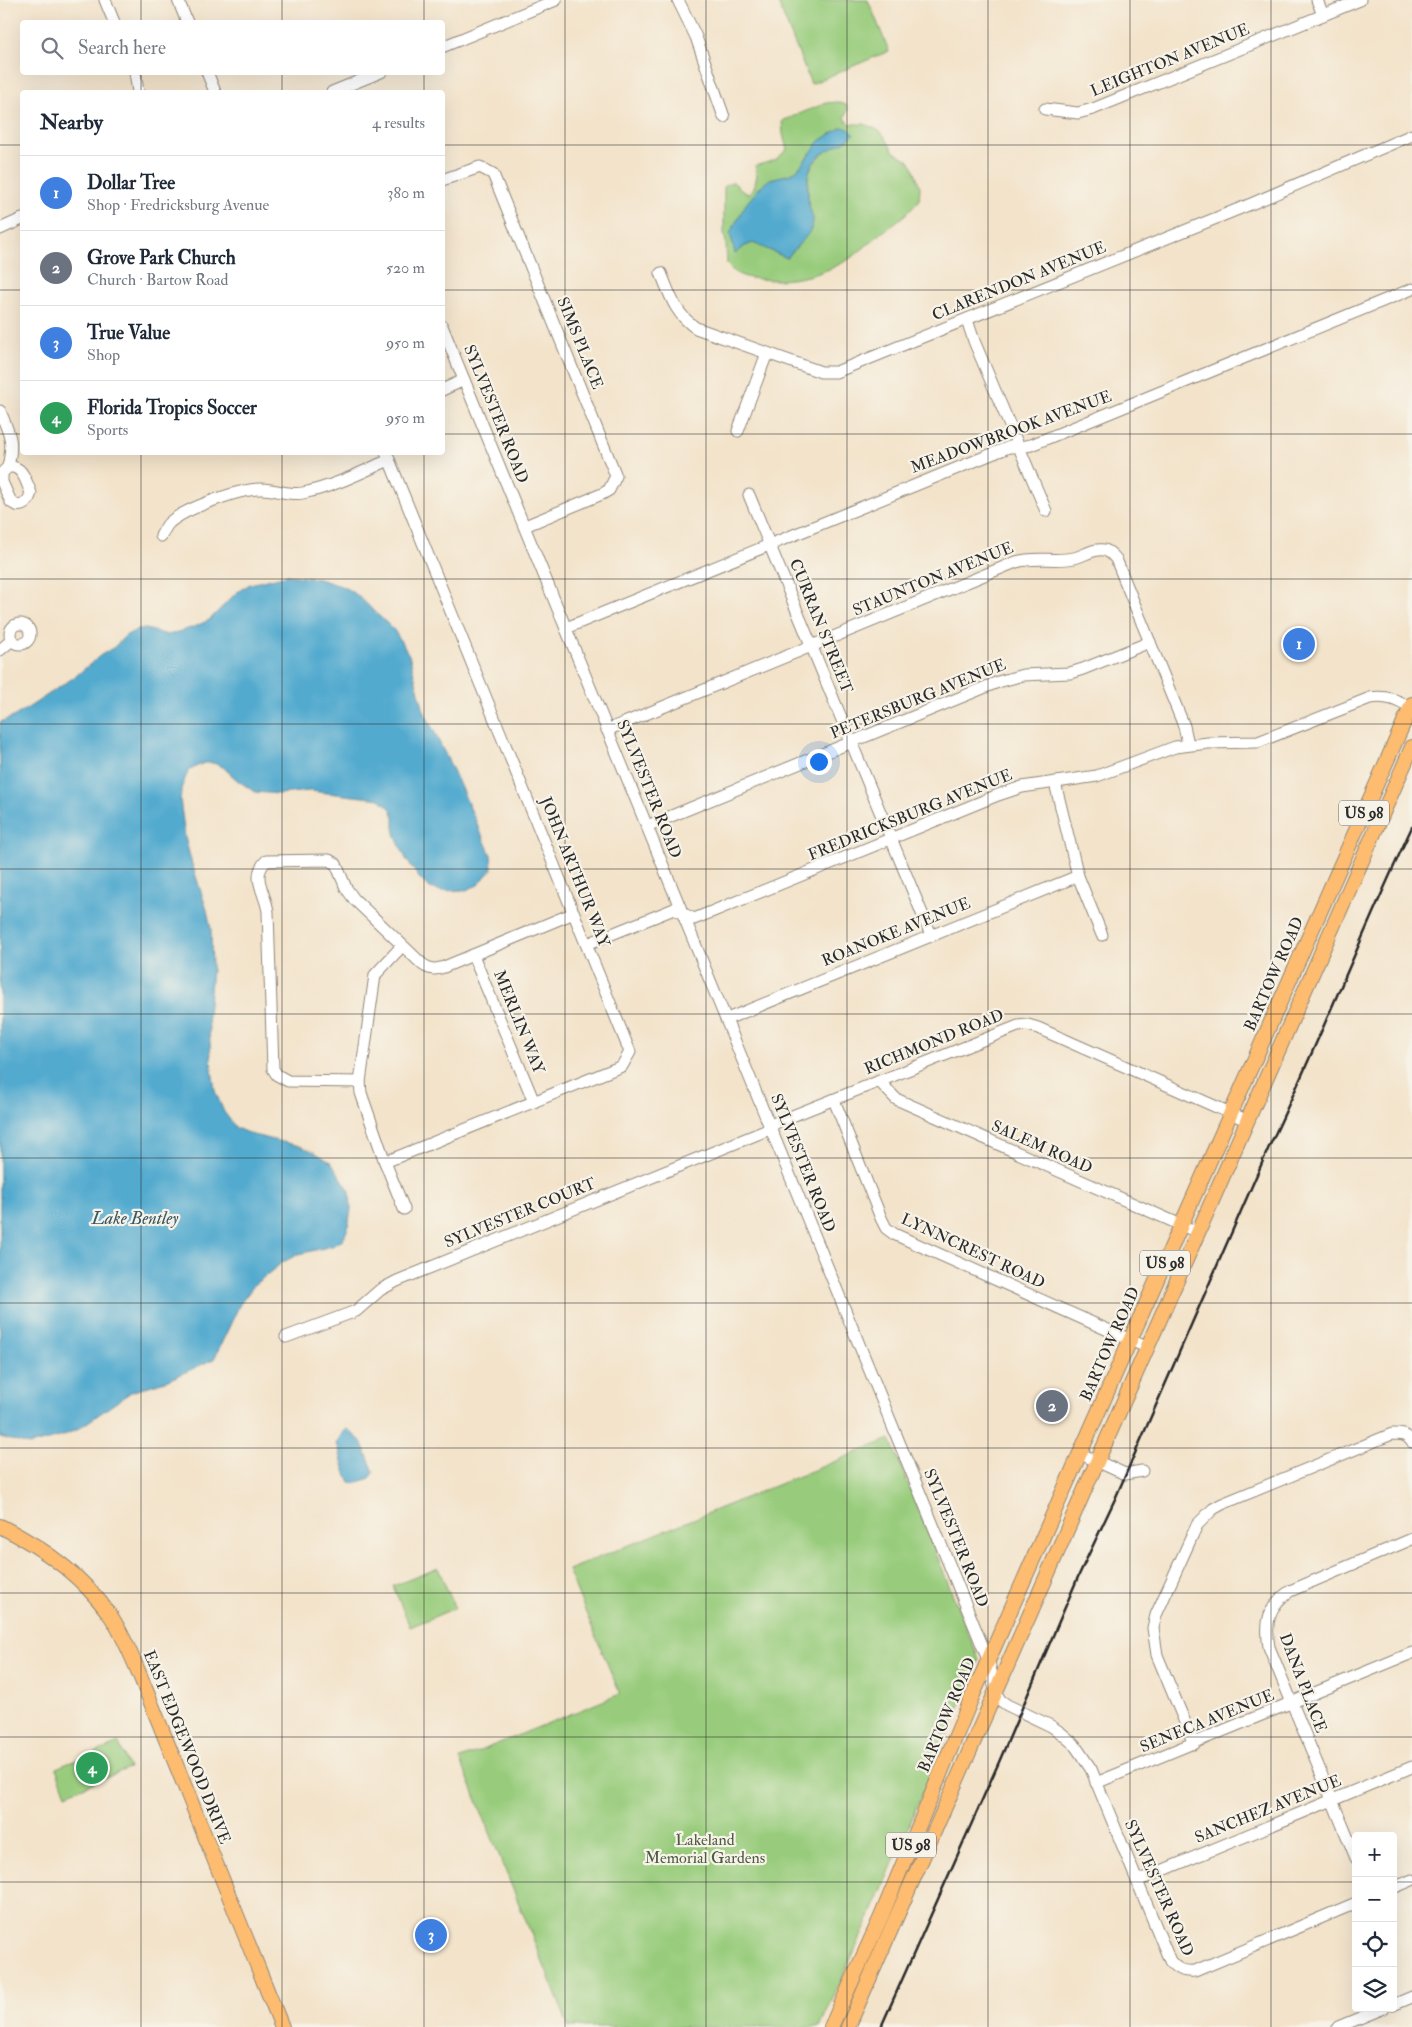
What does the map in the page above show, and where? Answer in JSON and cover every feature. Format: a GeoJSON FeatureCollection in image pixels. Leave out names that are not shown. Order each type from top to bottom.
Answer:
{"type":"FeatureCollection","features":[{"type":"Feature","properties":{"kind":"main road","name":"BARTOW ROAD"},"geometry":{"type":"LineString","coordinates":[[831,2027],[989,1662],[1411,707]]}},
{"type":"Feature","properties":{"kind":"main road","name":"BARTOW ROAD"},"geometry":{"type":"LineString","coordinates":[[848,2027],[1246,1120],[1408,761],[1412,747]]}},
{"type":"Feature","properties":{"kind":"main road","name":"EAST EDGEWOOD DRIVE"},"geometry":{"type":"LineString","coordinates":[[0,1526],[42,1549],[74,1575],[109,1614],[120,1633],[139,1673],[282,2027]]}},
{"type":"Feature","properties":{"kind":"street"},"geometry":{"type":"LineString","coordinates":[[105,0],[113,20]]}},
{"type":"Feature","properties":{"kind":"street"},"geometry":{"type":"LineString","coordinates":[[178,0],[186,20]]}},
{"type":"Feature","properties":{"kind":"street"},"geometry":{"type":"LineString","coordinates":[[445,46],[556,0]]}},
{"type":"Feature","properties":{"kind":"street"},"geometry":{"type":"LineString","coordinates":[[678,0],[696,37],[724,117]]}},
{"type":"Feature","properties":{"kind":"street"},"geometry":{"type":"LineString","coordinates":[[1317,0],[1323,15]]}},
{"type":"Feature","properties":{"kind":"street","name":"LEIGHTON AVENUE"},"geometry":{"type":"LineString","coordinates":[[1045,109],[1078,113],[1093,110],[1360,0]]}},
{"type":"Feature","properties":{"kind":"street"},"geometry":{"type":"LineString","coordinates":[[135,75],[138,90]]}},
{"type":"Feature","properties":{"kind":"street"},"geometry":{"type":"LineString","coordinates":[[208,75],[214,90]]}},
{"type":"Feature","properties":{"kind":"street"},"geometry":{"type":"LineString","coordinates":[[348,90],[375,75]]}},
{"type":"Feature","properties":{"kind":"street","name":"CLARENDON AVENUE"},"geometry":{"type":"LineString","coordinates":[[661,273],[675,309],[684,320],[696,328],[821,372],[836,372],[967,320],[1412,136]]}},
{"type":"Feature","properties":{"kind":"street","name":"SIMS PLACE"},"geometry":{"type":"LineString","coordinates":[[445,179],[480,167],[493,174],[616,476],[610,490],[525,526]]}},
{"type":"Feature","properties":{"kind":"street"},"geometry":{"type":"LineString","coordinates":[[0,229],[20,221]]}},
{"type":"Feature","properties":{"kind":"street","name":"MEADOWBROOK AVENUE"},"geometry":{"type":"LineString","coordinates":[[566,628],[1009,447],[1020,448],[1057,435],[1412,289]]}},
{"type":"Feature","properties":{"kind":"street"},"geometry":{"type":"LineString","coordinates":[[967,320],[974,341],[1046,511]]}},
{"type":"Feature","properties":{"kind":"street","name":"SYLVESTER ROAD"},"geometry":{"type":"LineString","coordinates":[[445,333],[989,1662],[995,1690],[1000,1700],[1051,1726],[1074,1744],[1091,1770],[1170,1961],[1176,1968],[1186,1972],[1195,1970],[1352,1905]]}},
{"type":"Feature","properties":{"kind":"street"},"geometry":{"type":"LineString","coordinates":[[738,431],[767,353]]}},
{"type":"Feature","properties":{"kind":"street"},"geometry":{"type":"LineString","coordinates":[[445,389],[464,380]]}},
{"type":"Feature","properties":{"kind":"street"},"geometry":{"type":"LineString","coordinates":[[0,411],[11,437],[12,448],[8,467]]}},
{"type":"Feature","properties":{"kind":"street"},"geometry":{"type":"LineString","coordinates":[[161,536],[168,523],[181,515],[239,492],[263,489],[289,493],[314,491],[388,456]]}},
{"type":"Feature","properties":{"kind":"street","name":"JOHN ARTHUR WAY"},"geometry":{"type":"LineString","coordinates":[[385,1162],[622,1066],[630,1052],[388,456]]}},
{"type":"Feature","properties":{"kind":"street","name":"CURRAN STREET"},"geometry":{"type":"LineString","coordinates":[[749,495],[931,935]]}},
{"type":"Feature","properties":{"kind":"street","name":"STAUNTON AVENUE"},"geometry":{"type":"LineString","coordinates":[[607,730],[1016,562],[1035,559],[1065,560],[1077,558],[1096,550],[1104,550],[1111,553],[1116,559],[1184,726],[1188,744]]}},
{"type":"Feature","properties":{"kind":"street"},"geometry":{"type":"LineString","coordinates":[[0,650],[12,640]]}},
{"type":"Feature","properties":{"kind":"street","name":"PETERSBURG AVENUE"},"geometry":{"type":"LineString","coordinates":[[647,826],[1010,677],[1070,673],[1150,642]]}},
{"type":"Feature","properties":{"kind":"street","name":"FREDRICKSBURG AVENUE"},"geometry":{"type":"LineString","coordinates":[[587,944],[674,909],[694,919],[998,794],[1022,787],[1104,774],[1188,744],[1258,742],[1370,698],[1387,697],[1411,707]]}},
{"type":"Feature","properties":{"kind":"street"},"geometry":{"type":"LineString","coordinates":[[1054,783],[1078,876],[1102,935]]}},
{"type":"Feature","properties":{"kind":"street"},"geometry":{"type":"LineString","coordinates":[[360,1082],[288,1081],[277,1075],[273,1069],[268,912],[258,873],[266,861],[274,859],[329,860],[336,864],[346,888],[354,899],[428,969],[435,970],[574,913]]}},
{"type":"Feature","properties":{"kind":"street","name":"ROANOKE AVENUE"},"geometry":{"type":"LineString","coordinates":[[727,1019],[1078,876]]}},
{"type":"Feature","properties":{"kind":"street"},"geometry":{"type":"LineString","coordinates":[[402,946],[375,975],[360,1082],[361,1093],[385,1162],[404,1208]]}},
{"type":"Feature","properties":{"kind":"street","name":"MERLIN WAY"},"geometry":{"type":"LineString","coordinates":[[473,955],[534,1102]]}},
{"type":"Feature","properties":{"kind":"street","name":"RICHMOND ROAD"},"geometry":{"type":"LineString","coordinates":[[771,1126],[1004,1030],[1028,1025],[1246,1120]]}},
{"type":"Feature","properties":{"kind":"street","name":"SALEM ROAD"},"geometry":{"type":"LineString","coordinates":[[879,1081],[896,1099],[1197,1232]]}},
{"type":"Feature","properties":{"kind":"street","name":"LYNNCREST ROAD"},"geometry":{"type":"LineString","coordinates":[[834,1100],[886,1228],[894,1234],[1146,1347]]}},
{"type":"Feature","properties":{"kind":"street","name":"SYLVESTER COURT"},"geometry":{"type":"LineString","coordinates":[[286,1337],[356,1311],[380,1290],[397,1281],[765,1131],[771,1126]]}},
{"type":"Feature","properties":{"kind":"street"},"geometry":{"type":"LineString","coordinates":[[1194,1744],[1157,1655],[1153,1628],[1156,1616],[1197,1525],[1213,1509],[1222,1504],[1392,1434],[1401,1434],[1410,1439]]}},
{"type":"Feature","properties":{"kind":"street"},"geometry":{"type":"LineString","coordinates":[[1081,1454],[1125,1474],[1142,1471]]}},
{"type":"Feature","properties":{"kind":"street","name":"DANA PLACE"},"geometry":{"type":"LineString","coordinates":[[1352,1848],[1269,1647],[1266,1629],[1270,1614],[1279,1598],[1307,1583],[1412,1540]]}},
{"type":"Feature","properties":{"kind":"street","name":"SENECA AVENUE"},"geometry":{"type":"LineString","coordinates":[[1096,1783],[1292,1704],[1412,1653]]}},
{"type":"Feature","properties":{"kind":"street","name":"SANCHEZ AVENUE"},"geometry":{"type":"LineString","coordinates":[[1137,1881],[1412,1767]]}},
{"type":"Feature","properties":{"kind":"street"},"geometry":{"type":"LineString","coordinates":[[1397,1886],[1412,1880]]}},
{"type":"Feature","properties":{"kind":"street"},"geometry":{"type":"LineString","coordinates":[[1397,2003],[1412,1997]]}},
{"type":"Feature","properties":{"kind":"street"},"geometry":{"type":"LineString","coordinates":[[1338,2027],[1374,2012]]}},
{"type":"Feature","properties":{"kind":"green space"},"geometry":{"type":"Polygon","coordinates":[[[777,0],[868,0],[889,51],[811,84],[777,0]]]}},
{"type":"Feature","properties":{"kind":"green space"},"geometry":{"type":"Polygon","coordinates":[[[838,102],[846,105],[848,109],[845,118],[850,124],[864,124],[876,129],[883,134],[894,152],[908,160],[913,166],[920,187],[919,201],[855,255],[822,272],[785,280],[755,279],[738,274],[727,265],[724,234],[724,186],[733,182],[749,194],[754,187],[757,175],[755,166],[775,160],[787,150],[782,121],[826,103],[838,102]],[[842,127],[820,141],[798,169],[791,174],[770,179],[746,204],[738,252],[745,246],[753,243],[787,258],[811,230],[813,220],[808,200],[808,174],[813,164],[825,151],[849,139],[842,127]]]}},
{"type":"Feature","properties":{"kind":"green space","name":"Lakeland Memorial Gardens"},"geometry":{"type":"Polygon","coordinates":[[[890,1439],[979,1660],[872,1912],[820,2027],[569,2027],[460,1759],[620,1694],[568,1570],[890,1439]]]}},
{"type":"Feature","properties":{"kind":"green space"},"geometry":{"type":"Polygon","coordinates":[[[438,1568],[455,1608],[410,1627],[393,1586],[438,1568]]]}},
{"type":"Feature","properties":{"kind":"green space"},"geometry":{"type":"Polygon","coordinates":[[[119,1743],[129,1768],[66,1794],[56,1768],[119,1743]]]}},
{"type":"Feature","properties":{"kind":"water"},"geometry":{"type":"Polygon","coordinates":[[[842,127],[849,129],[854,134],[822,154],[810,168],[808,192],[813,220],[810,231],[803,240],[787,258],[753,243],[745,246],[735,254],[730,233],[746,204],[761,186],[770,179],[791,174],[798,169],[820,141],[842,127]]]}},
{"type":"Feature","properties":{"kind":"water","name":"Lake Bentley"},"geometry":{"type":"Polygon","coordinates":[[[287,575],[319,579],[344,587],[357,595],[394,630],[409,655],[424,711],[491,855],[492,869],[478,885],[466,890],[441,891],[430,888],[420,879],[406,859],[396,837],[394,817],[391,809],[380,799],[310,791],[279,794],[255,792],[237,780],[223,767],[213,763],[204,763],[189,770],[184,781],[180,799],[185,837],[211,929],[212,969],[208,1016],[215,1091],[224,1112],[236,1128],[253,1135],[300,1146],[331,1162],[350,1191],[351,1209],[348,1228],[343,1240],[332,1246],[299,1254],[283,1262],[255,1284],[240,1304],[214,1359],[168,1380],[131,1392],[78,1429],[60,1437],[29,1445],[0,1437],[0,722],[13,717],[76,676],[101,655],[113,648],[125,636],[138,629],[146,629],[168,635],[194,627],[209,620],[237,592],[250,584],[287,575]]]}},
{"type":"Feature","properties":{"kind":"water"},"geometry":{"type":"Polygon","coordinates":[[[347,1429],[361,1441],[374,1472],[370,1478],[356,1483],[350,1482],[337,1443],[342,1433],[347,1429]]]}},
{"type":"Feature","properties":{"kind":"railway"},"geometry":{"type":"LineString","coordinates":[[881,2027],[999,1762],[1078,1577],[1115,1499],[1412,827]]}},
{"type":"Feature","properties":{"kind":"place","name":"Dollar Tree"},"geometry":{"type":"Point","coordinates":[1299,644]}},
{"type":"Feature","properties":{"kind":"place","name":"Grove Park Church"},"geometry":{"type":"Point","coordinates":[1052,1406]}},
{"type":"Feature","properties":{"kind":"place","name":"Florida Tropics Soccer"},"geometry":{"type":"Point","coordinates":[92,1768]}},
{"type":"Feature","properties":{"kind":"place","name":"True Value"},"geometry":{"type":"Point","coordinates":[431,1935]}}]}
